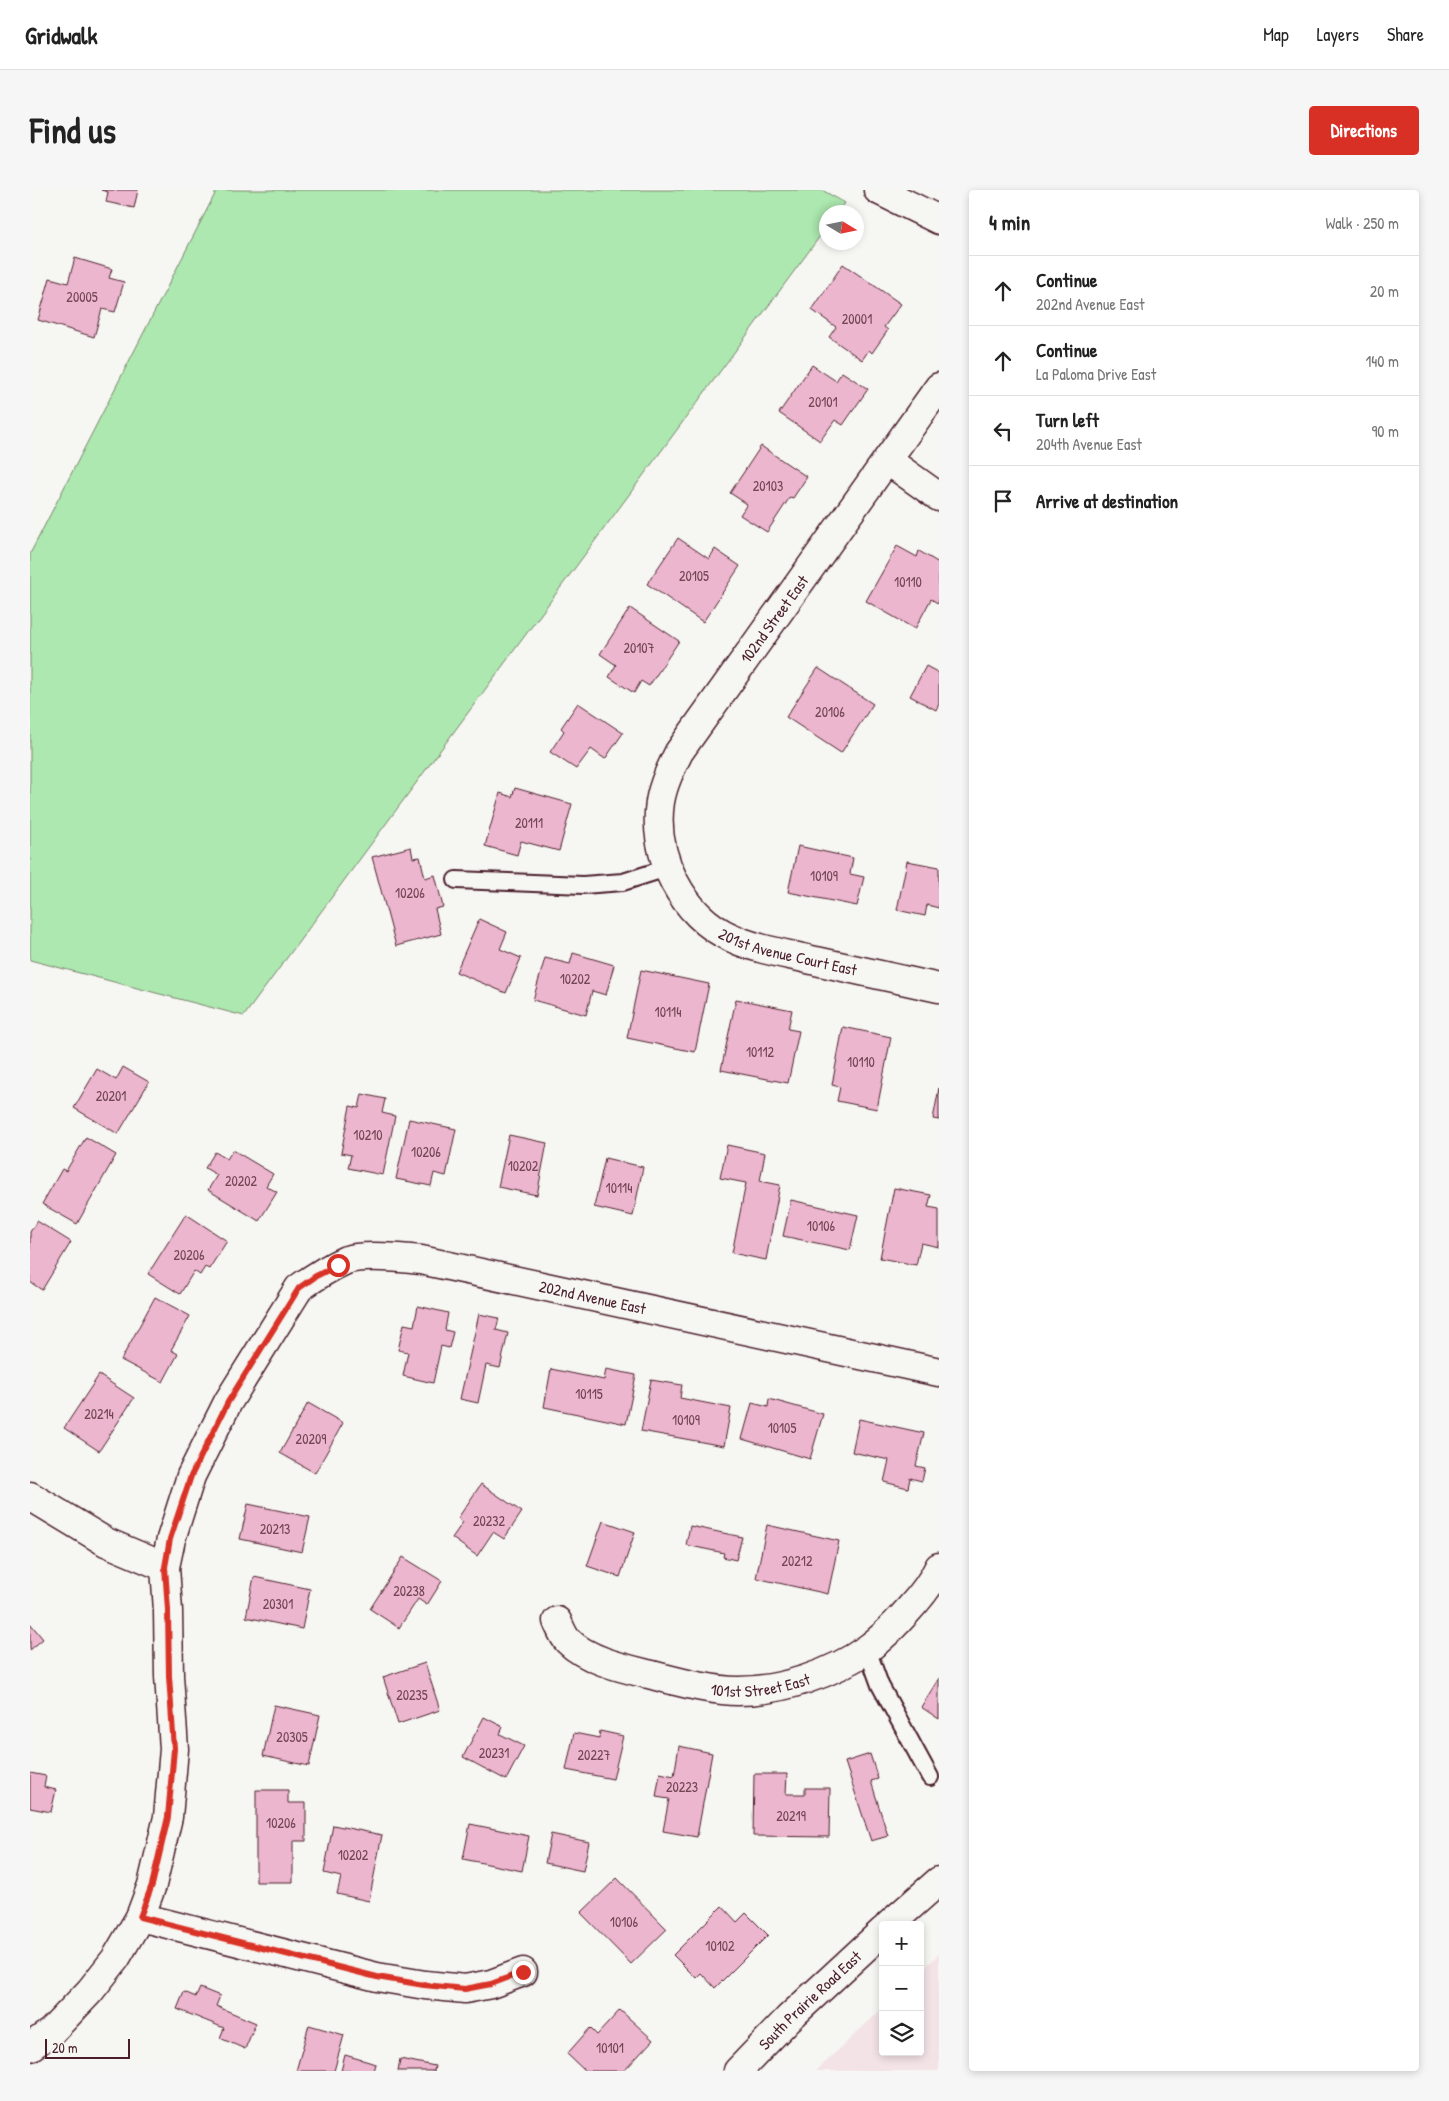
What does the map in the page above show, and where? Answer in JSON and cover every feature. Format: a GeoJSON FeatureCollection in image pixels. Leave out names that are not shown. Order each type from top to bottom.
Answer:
{"type":"FeatureCollection","features":[{"type":"Feature","properties":{"kind":"street"},"geometry":{"type":"LineString","coordinates":[[878,190],[939,220]]}},
{"type":"Feature","properties":{"kind":"street","name":"102nd Street East"},"geometry":{"type":"LineString","coordinates":[[667,868],[660,837],[660,803],[668,774],[678,752],[939,387]]}},
{"type":"Feature","properties":{"kind":"street"},"geometry":{"type":"LineString","coordinates":[[888,460],[939,497]]}},
{"type":"Feature","properties":{"kind":"street","name":"201st Avenue Court East"},"geometry":{"type":"LineString","coordinates":[[667,868],[684,899],[702,918],[730,937],[760,948],[939,988]]}},
{"type":"Feature","properties":{"kind":"street","name":"202nd Avenue East"},"geometry":{"type":"LineString","coordinates":[[30,2047],[52,2031],[90,1991],[116,1958],[140,1917],[152,1885],[168,1817],[174,1749],[165,1567],[170,1539],[191,1476],[228,1402],[299,1288],[316,1276],[347,1260],[386,1257],[421,1260],[939,1372]]}},
{"type":"Feature","properties":{"kind":"street"},"geometry":{"type":"LineString","coordinates":[[30,1496],[106,1542],[165,1567]]}},
{"type":"Feature","properties":{"kind":"street","name":"101st Street East"},"geometry":{"type":"LineString","coordinates":[[557,1621],[568,1641],[589,1655],[613,1665],[682,1682],[736,1691],[770,1689],[795,1682],[835,1666],[867,1649],[891,1630],[924,1592],[939,1567]]}},
{"type":"Feature","properties":{"kind":"street"},"geometry":{"type":"LineString","coordinates":[[894,1921],[939,1881]]}},
{"type":"Feature","properties":{"kind":"street"},"geometry":{"type":"LineString","coordinates":[[140,1917],[377,1977],[424,1985],[465,1989],[491,1984],[523,1972]]}},
{"type":"Feature","properties":{"kind":"street","name":"South Prairie Road East"},"geometry":{"type":"LineString","coordinates":[[738,2071],[789,2018],[879,1934]]}},
{"type":"Feature","properties":{"kind":"lane"},"geometry":{"type":"LineString","coordinates":[[456,880],[583,885],[623,882],[667,868]]}},
{"type":"Feature","properties":{"kind":"lane"},"geometry":{"type":"LineString","coordinates":[[867,1649],[880,1685],[930,1777]]}},
{"type":"Feature","properties":{"kind":"shaded area"},"geometry":{"type":"Polygon","coordinates":[[[939,1954],[939,2071],[816,2071],[879,2012],[879,2056],[924,2056],[924,1968],[939,1954]]]}},
{"type":"Feature","properties":{"kind":"green space"},"geometry":{"type":"Polygon","coordinates":[[[217,190],[822,190],[845,203],[843,205],[819,205],[819,237],[244,1016],[30,960],[30,554],[217,190]]]}},
{"type":"Feature","properties":{"kind":"building"},"geometry":{"type":"Polygon","coordinates":[[[101,190],[138,190],[134,208],[106,202],[108,192],[101,190]]]}},
{"type":"Feature","properties":{"kind":"building"},"geometry":{"type":"Polygon","coordinates":[[[75,258],[112,269],[109,278],[124,282],[115,312],[102,309],[94,337],[38,320],[50,278],[68,283],[75,258]]]}},
{"type":"Feature","properties":{"kind":"building"},"geometry":{"type":"Polygon","coordinates":[[[843,264],[901,304],[884,327],[888,330],[872,353],[869,350],[862,360],[829,337],[836,327],[812,310],[843,264]]]}},
{"type":"Feature","properties":{"kind":"building"},"geometry":{"type":"Polygon","coordinates":[[[812,365],[836,381],[842,372],[868,389],[843,425],[835,420],[820,441],[779,413],[812,365]]]}},
{"type":"Feature","properties":{"kind":"building"},"geometry":{"type":"Polygon","coordinates":[[[761,446],[807,477],[793,498],[790,497],[767,532],[740,515],[747,504],[730,493],[761,446]]]}},
{"type":"Feature","properties":{"kind":"building"},"geometry":{"type":"Polygon","coordinates":[[[678,538],[709,559],[715,549],[740,566],[703,622],[647,584],[678,538]]]}},
{"type":"Feature","properties":{"kind":"building"},"geometry":{"type":"Polygon","coordinates":[[[897,546],[917,557],[919,551],[939,563],[939,604],[931,599],[915,629],[866,601],[897,546]]]}},
{"type":"Feature","properties":{"kind":"building"},"geometry":{"type":"Polygon","coordinates":[[[630,608],[679,641],[649,686],[641,681],[634,693],[609,677],[616,665],[600,654],[630,608]]]}},
{"type":"Feature","properties":{"kind":"building"},"geometry":{"type":"Polygon","coordinates":[[[926,666],[939,673],[939,704],[936,710],[910,696],[926,666]]]}},
{"type":"Feature","properties":{"kind":"building"},"geometry":{"type":"Polygon","coordinates":[[[818,668],[873,704],[841,753],[786,717],[818,668]]]}},
{"type":"Feature","properties":{"kind":"building"},"geometry":{"type":"Polygon","coordinates":[[[578,703],[623,733],[605,759],[591,749],[576,769],[550,752],[564,731],[561,728],[578,703]]]}},
{"type":"Feature","properties":{"kind":"building"},"geometry":{"type":"Polygon","coordinates":[[[515,788],[572,804],[559,851],[521,841],[517,855],[485,846],[500,793],[512,797],[515,788]]]}},
{"type":"Feature","properties":{"kind":"building"},"geometry":{"type":"Polygon","coordinates":[[[798,846],[853,858],[850,874],[864,877],[857,906],[788,892],[798,846]]]}},
{"type":"Feature","properties":{"kind":"building"},"geometry":{"type":"Polygon","coordinates":[[[411,847],[413,858],[420,857],[425,878],[435,875],[443,907],[435,909],[441,934],[396,946],[372,857],[411,847]]]}},
{"type":"Feature","properties":{"kind":"building"},"geometry":{"type":"Polygon","coordinates":[[[907,861],[939,867],[939,908],[927,905],[925,916],[897,910],[907,861]]]}},
{"type":"Feature","properties":{"kind":"building"},"geometry":{"type":"Polygon","coordinates":[[[479,919],[507,932],[500,949],[521,958],[506,993],[456,972],[479,919]]]}},
{"type":"Feature","properties":{"kind":"building"},"geometry":{"type":"Polygon","coordinates":[[[573,953],[614,965],[606,995],[592,991],[586,1015],[533,1000],[545,958],[570,964],[573,953]]]}},
{"type":"Feature","properties":{"kind":"building"},"geometry":{"type":"Polygon","coordinates":[[[641,970],[709,984],[695,1052],[627,1038],[641,970]]]}},
{"type":"Feature","properties":{"kind":"building"},"geometry":{"type":"Polygon","coordinates":[[[736,999],[792,1010],[788,1029],[799,1031],[788,1083],[721,1070],[736,999]]]}},
{"type":"Feature","properties":{"kind":"building"},"geometry":{"type":"Polygon","coordinates":[[[843,1027],[891,1037],[877,1109],[837,1101],[840,1087],[832,1085],[843,1027]]]}},
{"type":"Feature","properties":{"kind":"building"},"geometry":{"type":"Polygon","coordinates":[[[123,1067],[149,1082],[118,1134],[74,1108],[97,1069],[116,1080],[123,1067]]]}},
{"type":"Feature","properties":{"kind":"building"},"geometry":{"type":"Polygon","coordinates":[[[939,1088],[939,1120],[933,1119],[939,1088]]]}},
{"type":"Feature","properties":{"kind":"building"},"geometry":{"type":"Polygon","coordinates":[[[362,1094],[385,1099],[382,1113],[395,1116],[383,1175],[348,1168],[351,1155],[341,1153],[350,1106],[359,1108],[362,1094]]]}},
{"type":"Feature","properties":{"kind":"building"},"geometry":{"type":"Polygon","coordinates":[[[409,1119],[456,1129],[446,1176],[434,1173],[431,1186],[396,1179],[409,1119]]]}},
{"type":"Feature","properties":{"kind":"building"},"geometry":{"type":"Polygon","coordinates":[[[509,1135],[547,1143],[537,1195],[498,1187],[509,1135]]]}},
{"type":"Feature","properties":{"kind":"building"},"geometry":{"type":"Polygon","coordinates":[[[86,1137],[116,1155],[77,1224],[42,1204],[62,1169],[66,1171],[86,1137]]]}},
{"type":"Feature","properties":{"kind":"building"},"geometry":{"type":"Polygon","coordinates":[[[727,1145],[765,1153],[760,1181],[780,1185],[766,1260],[732,1253],[746,1183],[720,1178],[727,1145]]]}},
{"type":"Feature","properties":{"kind":"building"},"geometry":{"type":"Polygon","coordinates":[[[233,1150],[273,1174],[266,1186],[277,1192],[259,1221],[208,1190],[217,1175],[205,1168],[215,1152],[227,1159],[233,1150]]]}},
{"type":"Feature","properties":{"kind":"building"},"geometry":{"type":"Polygon","coordinates":[[[605,1158],[643,1167],[633,1216],[594,1207],[605,1158]]]}},
{"type":"Feature","properties":{"kind":"building"},"geometry":{"type":"Polygon","coordinates":[[[894,1188],[931,1195],[928,1207],[939,1209],[939,1247],[921,1243],[916,1265],[880,1258],[894,1188]]]}},
{"type":"Feature","properties":{"kind":"building"},"geometry":{"type":"Polygon","coordinates":[[[791,1200],[858,1215],[850,1250],[783,1236],[791,1200]]]}},
{"type":"Feature","properties":{"kind":"building"},"geometry":{"type":"Polygon","coordinates":[[[186,1214],[227,1241],[209,1269],[205,1267],[200,1275],[194,1271],[180,1294],[148,1274],[186,1214]]]}},
{"type":"Feature","properties":{"kind":"building"},"geometry":{"type":"Polygon","coordinates":[[[37,1221],[71,1242],[42,1290],[30,1282],[30,1232],[37,1221]]]}},
{"type":"Feature","properties":{"kind":"building"},"geometry":{"type":"Polygon","coordinates":[[[155,1297],[190,1316],[171,1350],[178,1354],[163,1382],[121,1360],[155,1297]]]}},
{"type":"Feature","properties":{"kind":"building"},"geometry":{"type":"Polygon","coordinates":[[[418,1306],[448,1313],[445,1330],[453,1332],[449,1348],[441,1346],[433,1383],[403,1376],[408,1352],[398,1350],[404,1324],[414,1326],[418,1306]]]}},
{"type":"Feature","properties":{"kind":"building"},"geometry":{"type":"Polygon","coordinates":[[[479,1314],[499,1318],[496,1330],[508,1333],[500,1368],[486,1365],[478,1403],[460,1399],[479,1314]]]}},
{"type":"Feature","properties":{"kind":"building"},"geometry":{"type":"Polygon","coordinates":[[[551,1369],[604,1380],[606,1369],[636,1375],[626,1424],[544,1407],[551,1369]]]}},
{"type":"Feature","properties":{"kind":"building"},"geometry":{"type":"Polygon","coordinates":[[[99,1375],[134,1398],[99,1451],[64,1428],[99,1375]]]}},
{"type":"Feature","properties":{"kind":"building"},"geometry":{"type":"Polygon","coordinates":[[[651,1380],[682,1385],[680,1398],[731,1408],[724,1446],[641,1431],[651,1380]]]}},
{"type":"Feature","properties":{"kind":"building"},"geometry":{"type":"Polygon","coordinates":[[[769,1399],[823,1414],[810,1459],[742,1439],[752,1403],[768,1407],[769,1399]]]}},
{"type":"Feature","properties":{"kind":"building"},"geometry":{"type":"Polygon","coordinates":[[[308,1403],[343,1423],[315,1473],[280,1453],[308,1403]]]}},
{"type":"Feature","properties":{"kind":"building"},"geometry":{"type":"Polygon","coordinates":[[[859,1419],[924,1433],[916,1466],[925,1468],[922,1481],[910,1478],[908,1488],[884,1482],[889,1460],[852,1452],[859,1419]]]}},
{"type":"Feature","properties":{"kind":"building"},"geometry":{"type":"Polygon","coordinates":[[[481,1484],[522,1512],[504,1539],[493,1532],[477,1556],[452,1538],[463,1522],[458,1518],[481,1484]]]}},
{"type":"Feature","properties":{"kind":"building"},"geometry":{"type":"Polygon","coordinates":[[[248,1504],[310,1517],[302,1552],[240,1539],[248,1504]]]}},
{"type":"Feature","properties":{"kind":"building"},"geometry":{"type":"Polygon","coordinates":[[[603,1521],[635,1532],[620,1577],[587,1566],[603,1521]]]}},
{"type":"Feature","properties":{"kind":"building"},"geometry":{"type":"Polygon","coordinates":[[[767,1525],[839,1541],[828,1594],[756,1578],[767,1525]]]}},
{"type":"Feature","properties":{"kind":"building"},"geometry":{"type":"Polygon","coordinates":[[[690,1526],[742,1537],[736,1560],[723,1557],[724,1553],[686,1545],[690,1526]]]}},
{"type":"Feature","properties":{"kind":"building"},"geometry":{"type":"Polygon","coordinates":[[[403,1557],[442,1581],[427,1605],[418,1599],[399,1628],[370,1609],[403,1557]]]}},
{"type":"Feature","properties":{"kind":"building"},"geometry":{"type":"Polygon","coordinates":[[[254,1577],[310,1589],[302,1629],[246,1617],[254,1577]]]}},
{"type":"Feature","properties":{"kind":"building"},"geometry":{"type":"Polygon","coordinates":[[[30,1623],[43,1639],[30,1650],[30,1623]]]}},
{"type":"Feature","properties":{"kind":"building"},"geometry":{"type":"Polygon","coordinates":[[[425,1663],[440,1710],[398,1724],[383,1677],[425,1663]]]}},
{"type":"Feature","properties":{"kind":"building"},"geometry":{"type":"Polygon","coordinates":[[[939,1678],[939,1719],[921,1707],[939,1678]]]}},
{"type":"Feature","properties":{"kind":"building"},"geometry":{"type":"Polygon","coordinates":[[[274,1705],[320,1715],[309,1766],[263,1756],[274,1705]]]}},
{"type":"Feature","properties":{"kind":"building"},"geometry":{"type":"Polygon","coordinates":[[[484,1717],[503,1727],[500,1734],[524,1746],[506,1780],[463,1757],[484,1717]]]}},
{"type":"Feature","properties":{"kind":"building"},"geometry":{"type":"Polygon","coordinates":[[[600,1731],[623,1736],[613,1779],[566,1770],[574,1733],[599,1738],[600,1731]]]}},
{"type":"Feature","properties":{"kind":"building"},"geometry":{"type":"Polygon","coordinates":[[[679,1746],[712,1753],[697,1837],[663,1831],[669,1799],[656,1797],[660,1773],[674,1776],[679,1746]]]}},
{"type":"Feature","properties":{"kind":"building"},"geometry":{"type":"Polygon","coordinates":[[[870,1754],[878,1779],[871,1781],[888,1836],[871,1841],[845,1762],[870,1754]]]}},
{"type":"Feature","properties":{"kind":"building"},"geometry":{"type":"Polygon","coordinates":[[[30,1773],[46,1776],[44,1787],[56,1790],[51,1812],[30,1808],[30,1773]]]}},
{"type":"Feature","properties":{"kind":"building"},"geometry":{"type":"Polygon","coordinates":[[[754,1774],[787,1774],[786,1794],[805,1794],[805,1788],[830,1788],[829,1837],[753,1836],[754,1774]]]}},
{"type":"Feature","properties":{"kind":"building"},"geometry":{"type":"Polygon","coordinates":[[[256,1790],[288,1790],[288,1803],[306,1803],[306,1841],[293,1841],[293,1882],[256,1882],[256,1790]]]}},
{"type":"Feature","properties":{"kind":"building"},"geometry":{"type":"Polygon","coordinates":[[[470,1824],[529,1836],[522,1871],[463,1859],[470,1824]]]}},
{"type":"Feature","properties":{"kind":"building"},"geometry":{"type":"Polygon","coordinates":[[[333,1825],[382,1835],[369,1901],[337,1894],[341,1877],[324,1873],[333,1825]]]}},
{"type":"Feature","properties":{"kind":"building"},"geometry":{"type":"Polygon","coordinates":[[[551,1834],[589,1842],[583,1871],[545,1863],[551,1834]]]}},
{"type":"Feature","properties":{"kind":"building"},"geometry":{"type":"Polygon","coordinates":[[[617,1878],[667,1929],[631,1964],[581,1913],[617,1878]]]}},
{"type":"Feature","properties":{"kind":"building"},"geometry":{"type":"Polygon","coordinates":[[[722,1906],[737,1922],[746,1913],[768,1935],[715,1988],[701,1973],[696,1978],[673,1955],[722,1906]]]}},
{"type":"Feature","properties":{"kind":"building"},"geometry":{"type":"Polygon","coordinates":[[[200,1988],[220,1996],[216,2006],[256,2023],[245,2049],[220,2038],[224,2028],[177,2009],[184,1992],[196,1997],[200,1988]]]}},
{"type":"Feature","properties":{"kind":"building"},"geometry":{"type":"Polygon","coordinates":[[[620,2010],[653,2040],[624,2071],[585,2071],[567,2054],[590,2028],[597,2035],[620,2010]]]}},
{"type":"Feature","properties":{"kind":"building"},"geometry":{"type":"Polygon","coordinates":[[[309,2025],[344,2035],[334,2071],[296,2071],[309,2025]]]}},
{"type":"Feature","properties":{"kind":"building"},"geometry":{"type":"Polygon","coordinates":[[[345,2055],[376,2064],[374,2071],[341,2071],[345,2055]]]}},
{"type":"Feature","properties":{"kind":"building"},"geometry":{"type":"Polygon","coordinates":[[[400,2059],[435,2066],[434,2071],[398,2071],[400,2059]]]}},
{"type":"Feature","properties":{"kind":"route"},"geometry":{"type":"LineString","coordinates":[[338,1265],[316,1276],[299,1288],[228,1402],[191,1476],[170,1539],[165,1567],[174,1749],[168,1817],[152,1885],[140,1917],[377,1977],[424,1985],[465,1989],[491,1984],[523,1972]]}}]}
